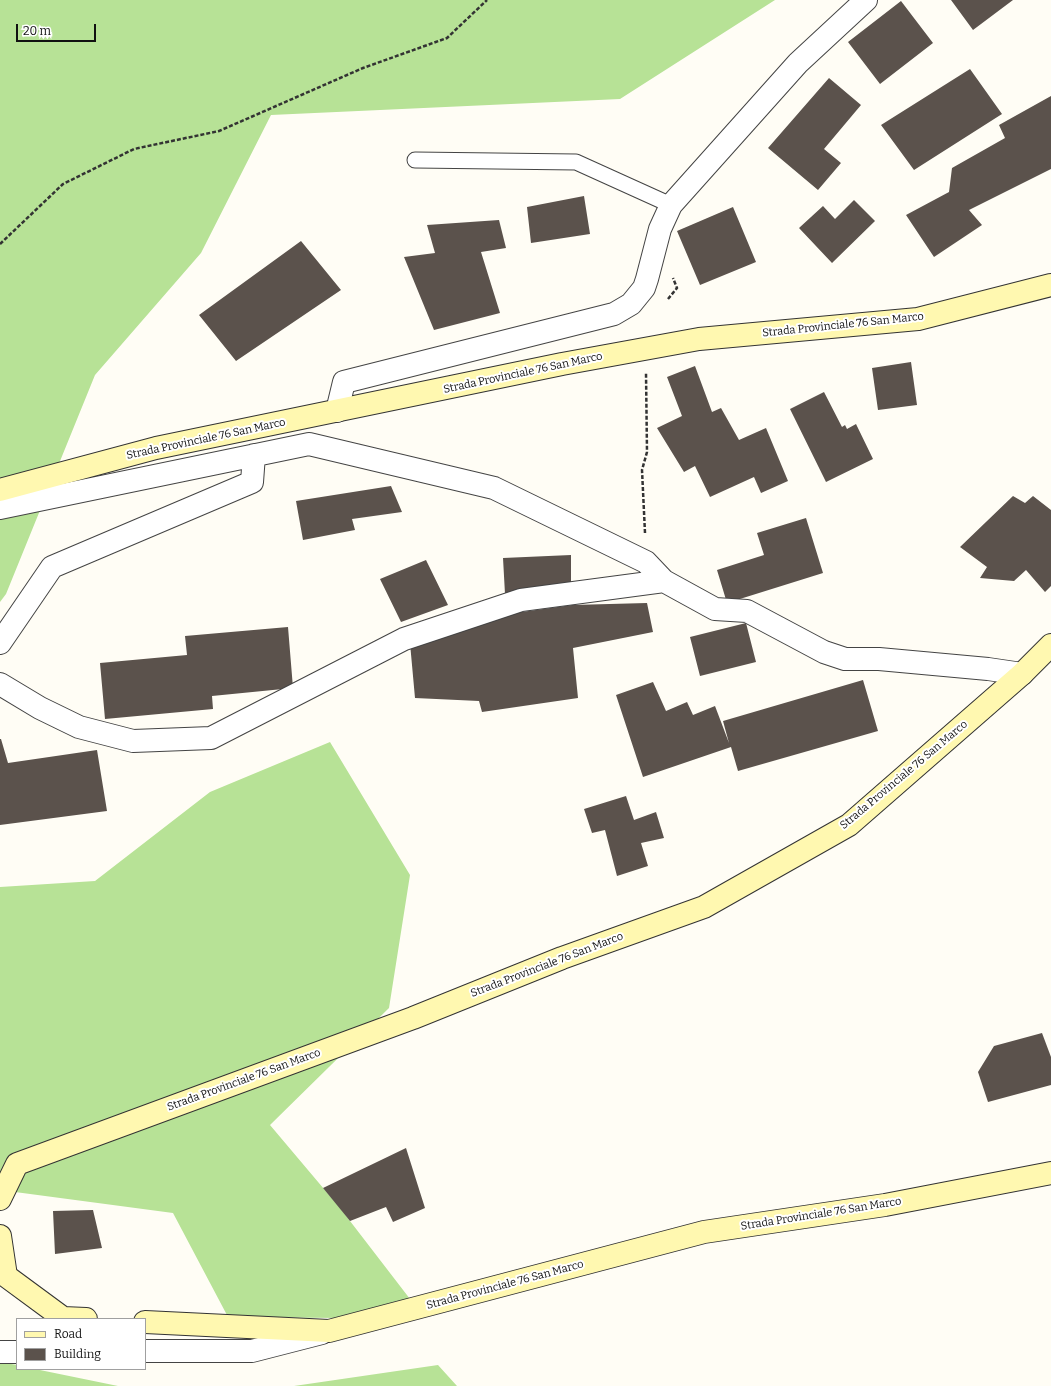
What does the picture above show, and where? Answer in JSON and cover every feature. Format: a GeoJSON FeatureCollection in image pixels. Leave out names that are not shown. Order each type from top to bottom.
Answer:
{"type":"FeatureCollection","features":[{"type":"Feature","properties":{"kind":"street"},"geometry":{"type":"LineString","coordinates":[[337,411],[344,382],[614,314],[631,304],[644,288],[660,229],[671,205],[798,63],[866,0]]}},
{"type":"Feature","properties":{"kind":"street","name":"Strada Provinciale 76 San Marco"},"geometry":{"type":"LineString","coordinates":[[0,490],[156,448],[562,364],[699,339],[918,319],[1051,285]]}},
{"type":"Feature","properties":{"kind":"street"},"geometry":{"type":"LineString","coordinates":[[0,508],[309,444],[494,488],[646,562],[664,581],[715,609],[747,611],[824,652],[845,659],[879,660],[988,669],[1022,674]]}},
{"type":"Feature","properties":{"kind":"street"},"geometry":{"type":"LineString","coordinates":[[0,643],[52,568],[252,482],[254,455]]}},
{"type":"Feature","properties":{"kind":"street"},"geometry":{"type":"LineString","coordinates":[[0,684],[40,708],[79,727],[134,741],[211,738],[404,639],[521,600],[664,581]]}},
{"type":"Feature","properties":{"kind":"street","name":"Strada Provinciale 76 San Marco"},"geometry":{"type":"LineString","coordinates":[[0,1199],[17,1164],[413,1018],[562,958],[704,907],[849,825],[1022,674],[1051,645]]}},
{"type":"Feature","properties":{"kind":"street","name":"Strada Provinciale 76 San Marco"},"geometry":{"type":"LineString","coordinates":[[146,1322],[329,1331],[704,1232],[885,1205],[1051,1173]]}},
{"type":"Feature","properties":{"kind":"street"},"geometry":{"type":"LineString","coordinates":[[0,1236],[6,1276],[62,1318]]}},
{"type":"Feature","properties":{"kind":"street"},"geometry":{"type":"LineString","coordinates":[[146,1351],[252,1351],[329,1331]]}},
{"type":"Feature","properties":{"kind":"street"},"geometry":{"type":"LineString","coordinates":[[0,1352],[16,1352]]}},
{"type":"Feature","properties":{"kind":"lane"},"geometry":{"type":"LineString","coordinates":[[415,160],[576,162],[671,205]]}},
{"type":"Feature","properties":{"kind":"path"},"geometry":{"type":"LineString","coordinates":[[0,244],[63,184],[134,149],[219,131],[363,68],[447,38],[487,0]]}},
{"type":"Feature","properties":{"kind":"path"},"geometry":{"type":"LineString","coordinates":[[647,279],[674,278],[677,288],[667,300]]}},
{"type":"Feature","properties":{"kind":"path"},"geometry":{"type":"LineString","coordinates":[[646,348],[647,452],[642,470],[646,562]]}},
{"type":"Feature","properties":{"kind":"green space"},"geometry":{"type":"Polygon","coordinates":[[[0,0],[775,0],[620,99],[271,115],[201,253],[95,375],[6,594],[0,602],[0,0]]]}},
{"type":"Feature","properties":{"kind":"green space"},"geometry":{"type":"Polygon","coordinates":[[[330,742],[410,875],[389,1008],[270,1125],[340,1208],[410,1299],[340,1318],[228,1317],[173,1213],[0,1190],[0,887],[95,881],[210,792],[330,742]]]}},
{"type":"Feature","properties":{"kind":"green space"},"geometry":{"type":"Polygon","coordinates":[[[0,1362],[16,1365],[16,1370],[40,1370],[118,1386],[0,1386],[0,1362]]]}},
{"type":"Feature","properties":{"kind":"green space"},"geometry":{"type":"Polygon","coordinates":[[[438,1365],[457,1386],[294,1386],[438,1365]]]}},
{"type":"Feature","properties":{"kind":"building"},"geometry":{"type":"Polygon","coordinates":[[[951,0],[1013,0],[973,30],[951,0]]]}},
{"type":"Feature","properties":{"kind":"building"},"geometry":{"type":"Polygon","coordinates":[[[901,1],[933,43],[880,84],[848,42],[901,1]]]}},
{"type":"Feature","properties":{"kind":"building"},"geometry":{"type":"Polygon","coordinates":[[[970,69],[1002,114],[914,170],[881,125],[970,69]]]}},
{"type":"Feature","properties":{"kind":"building"},"geometry":{"type":"Polygon","coordinates":[[[829,78],[861,105],[824,149],[841,163],[818,190],[768,148],[829,78]]]}},
{"type":"Feature","properties":{"kind":"building"},"geometry":{"type":"Polygon","coordinates":[[[1051,96],[1051,169],[969,210],[982,225],[934,257],[906,215],[949,192],[952,168],[1005,138],[999,125],[1051,96]]]}},
{"type":"Feature","properties":{"kind":"building"},"geometry":{"type":"Polygon","coordinates":[[[584,196],[590,234],[531,243],[527,207],[584,196]]]}},
{"type":"Feature","properties":{"kind":"building"},"geometry":{"type":"Polygon","coordinates":[[[854,200],[875,221],[832,263],[799,228],[823,206],[835,219],[854,200]]]}},
{"type":"Feature","properties":{"kind":"building"},"geometry":{"type":"Polygon","coordinates":[[[733,207],[756,262],[700,285],[677,231],[733,207]]]}},
{"type":"Feature","properties":{"kind":"building"},"geometry":{"type":"Polygon","coordinates":[[[499,220],[506,248],[481,252],[500,313],[434,330],[404,257],[435,253],[427,225],[499,220]]]}},
{"type":"Feature","properties":{"kind":"building"},"geometry":{"type":"Polygon","coordinates":[[[301,241],[341,290],[236,361],[199,315],[301,241]]]}},
{"type":"Feature","properties":{"kind":"building"},"geometry":{"type":"Polygon","coordinates":[[[911,362],[917,405],[878,410],[872,368],[911,362]]]}},
{"type":"Feature","properties":{"kind":"building"},"geometry":{"type":"Polygon","coordinates":[[[695,366],[712,412],[721,408],[739,440],[766,428],[788,481],[761,493],[754,477],[710,497],[695,466],[684,472],[657,428],[682,416],[667,377],[695,366]]]}},
{"type":"Feature","properties":{"kind":"building"},"geometry":{"type":"Polygon","coordinates":[[[824,392],[842,427],[845,425],[847,429],[856,424],[873,459],[826,482],[790,409],[824,392]]]}},
{"type":"Feature","properties":{"kind":"building"},"geometry":{"type":"Polygon","coordinates":[[[391,486],[402,512],[352,519],[355,530],[303,540],[296,501],[391,486]]]}},
{"type":"Feature","properties":{"kind":"building"},"geometry":{"type":"Polygon","coordinates":[[[1013,496],[1025,503],[1033,496],[1051,510],[1051,586],[1045,592],[1026,570],[1014,581],[980,578],[987,567],[960,547],[1013,496]]]}},
{"type":"Feature","properties":{"kind":"building"},"geometry":{"type":"Polygon","coordinates":[[[806,518],[823,573],[727,603],[717,570],[764,555],[757,533],[806,518]]]}},
{"type":"Feature","properties":{"kind":"building"},"geometry":{"type":"Polygon","coordinates":[[[571,555],[571,583],[505,594],[503,558],[571,555]]]}},
{"type":"Feature","properties":{"kind":"building"},"geometry":{"type":"Polygon","coordinates":[[[426,560],[448,605],[401,622],[380,579],[426,560]]]}},
{"type":"Feature","properties":{"kind":"building"},"geometry":{"type":"Polygon","coordinates":[[[647,603],[653,632],[573,648],[578,698],[482,712],[479,701],[415,698],[410,643],[507,614],[572,605],[647,603]]]}},
{"type":"Feature","properties":{"kind":"building"},"geometry":{"type":"Polygon","coordinates":[[[746,623],[756,662],[700,676],[690,637],[746,623]]]}},
{"type":"Feature","properties":{"kind":"building"},"geometry":{"type":"Polygon","coordinates":[[[288,627],[293,688],[212,696],[213,709],[105,719],[100,663],[187,655],[185,636],[288,627]]]}},
{"type":"Feature","properties":{"kind":"building"},"geometry":{"type":"Polygon","coordinates":[[[863,680],[878,731],[738,771],[731,747],[643,777],[616,695],[653,682],[666,711],[687,702],[693,715],[715,706],[729,743],[723,721],[863,680]]]}},
{"type":"Feature","properties":{"kind":"building"},"geometry":{"type":"Polygon","coordinates":[[[0,739],[8,763],[97,750],[107,811],[0,825],[0,739]]]}},
{"type":"Feature","properties":{"kind":"building"},"geometry":{"type":"Polygon","coordinates":[[[626,796],[634,820],[656,812],[664,838],[641,843],[648,866],[617,876],[605,830],[592,833],[584,809],[626,796]]]}},
{"type":"Feature","properties":{"kind":"building"},"geometry":{"type":"Polygon","coordinates":[[[1042,1033],[1051,1057],[1051,1085],[988,1102],[978,1072],[994,1046],[1042,1033]]]}},
{"type":"Feature","properties":{"kind":"building"},"geometry":{"type":"Polygon","coordinates":[[[406,1148],[425,1208],[393,1222],[386,1207],[350,1221],[323,1188],[406,1148]]]}},
{"type":"Feature","properties":{"kind":"building"},"geometry":{"type":"Polygon","coordinates":[[[93,1210],[102,1248],[55,1254],[53,1211],[93,1210]]]}}]}
